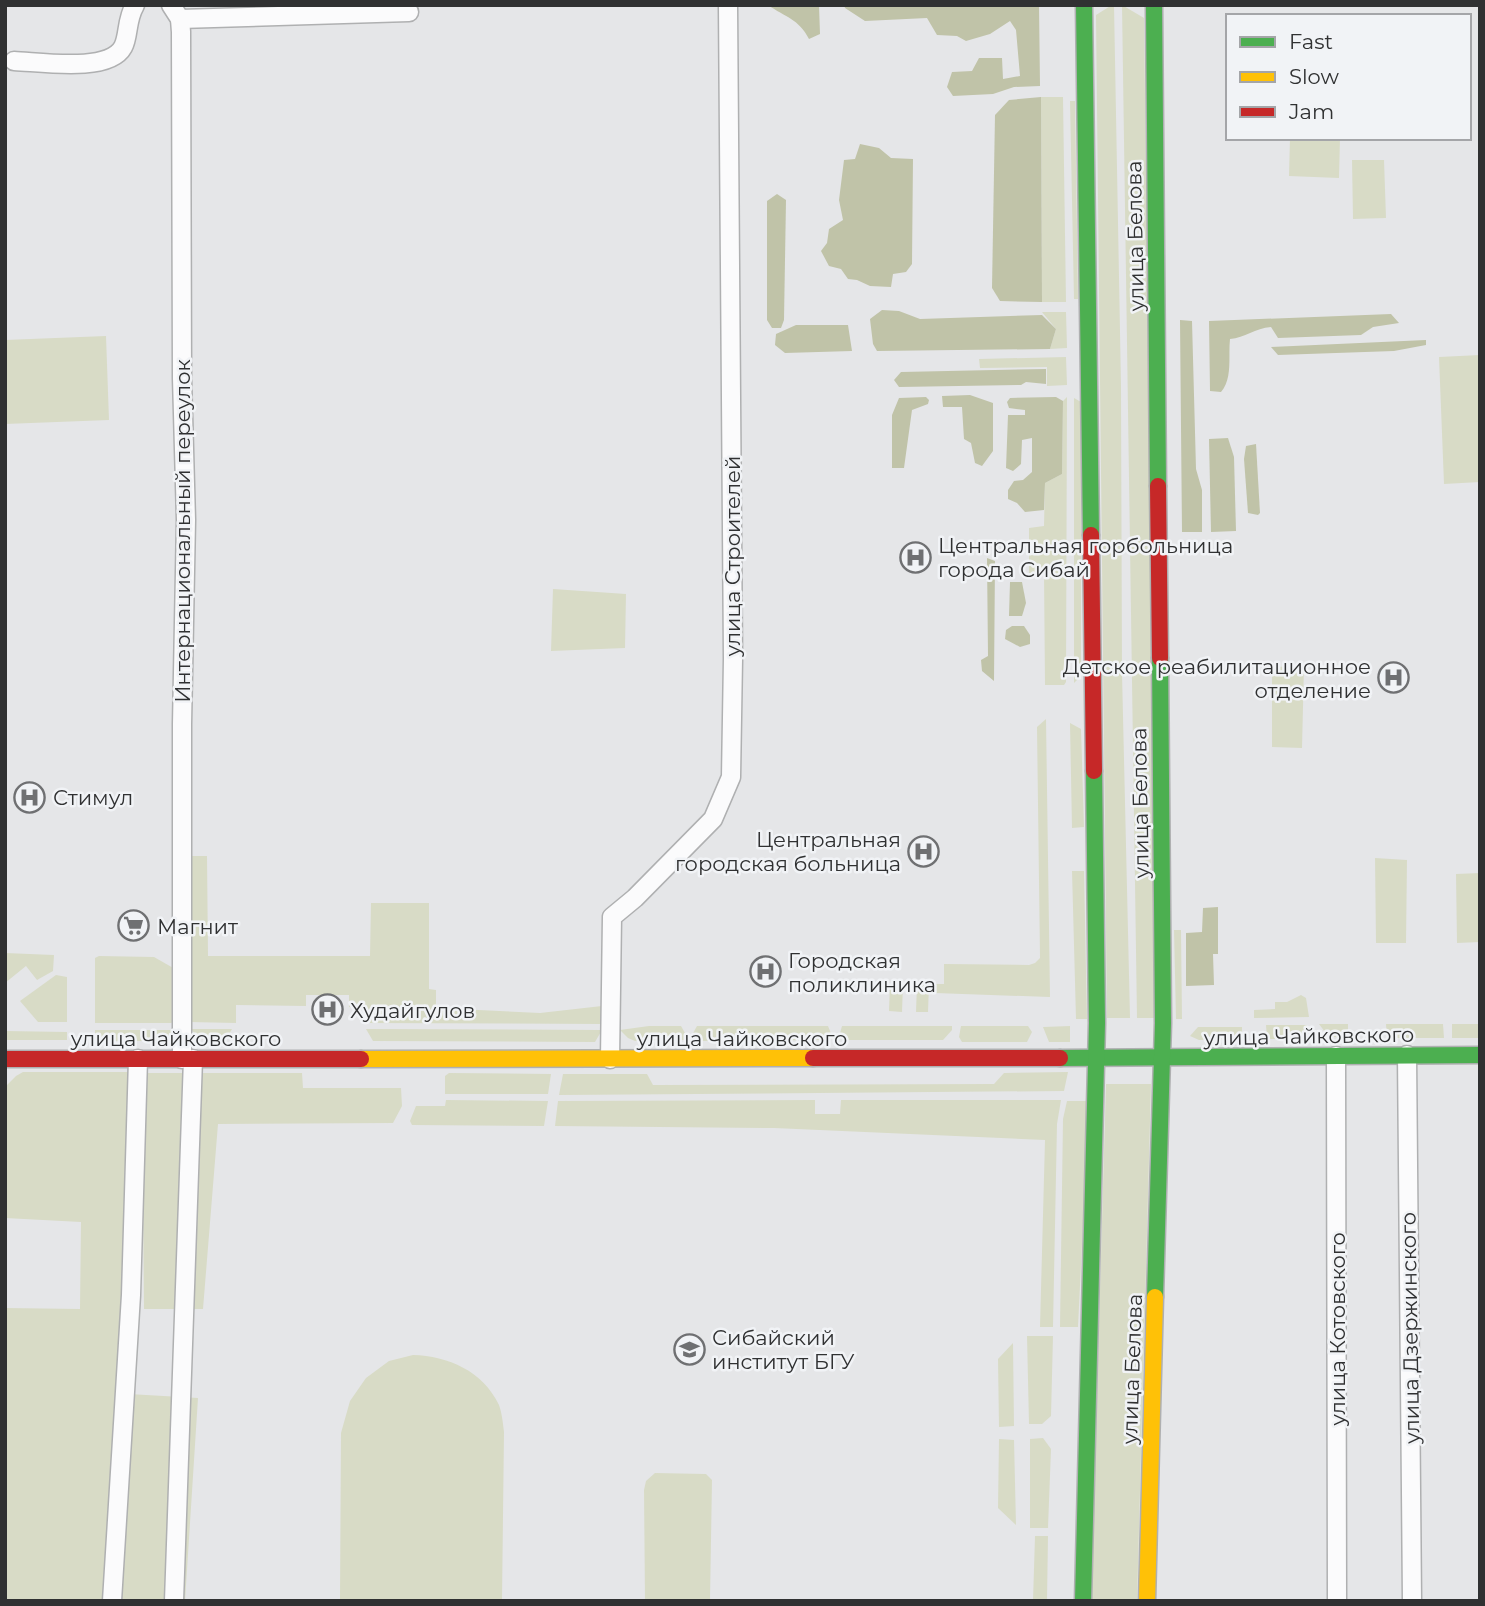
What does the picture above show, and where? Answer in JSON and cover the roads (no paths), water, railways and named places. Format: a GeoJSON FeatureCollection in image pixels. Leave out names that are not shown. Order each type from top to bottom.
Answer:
{"type":"FeatureCollection","features":[{"type":"Feature","properties":{"kind":"main road","name":"улица Белова"},"geometry":{"type":"LineString","coordinates":[[1083,1601],[1097,1058],[1084,5]]}},
{"type":"Feature","properties":{"kind":"main road","name":"улица Белова"},"geometry":{"type":"LineString","coordinates":[[1147,1601],[1162,1058],[1154,5]]}},
{"type":"Feature","properties":{"kind":"main road","name":"улица Чайковского"},"geometry":{"type":"LineString","coordinates":[[5,1059],[1162,1058],[1480,1055]]}},
{"type":"Feature","properties":{"kind":"street"},"geometry":{"type":"LineString","coordinates":[[14,61],[99,62],[116,56],[125,44],[126,29],[135,5]]}},
{"type":"Feature","properties":{"kind":"street","name":"улица Строителей"},"geometry":{"type":"LineString","coordinates":[[610,1059],[612,917],[635,898],[713,819],[731,777],[733,659],[728,5]]}},
{"type":"Feature","properties":{"kind":"street"},"geometry":{"type":"LineString","coordinates":[[176,12],[409,12]]}},
{"type":"Feature","properties":{"kind":"street","name":"Интернациональный переулок"},"geometry":{"type":"LineString","coordinates":[[174,1601],[188,1059],[182,724],[186,520],[176,12]]}},
{"type":"Feature","properties":{"kind":"street","name":"улица Дзержинского"},"geometry":{"type":"LineString","coordinates":[[1407,1055],[1412,1601]]}},
{"type":"Feature","properties":{"kind":"street","name":"улица Котовского"},"geometry":{"type":"LineString","coordinates":[[1336,1056],[1337,1601]]}},
{"type":"Feature","properties":{"kind":"street"},"geometry":{"type":"LineString","coordinates":[[112,1601],[131,1295],[138,1059]]}},
{"type":"Feature","properties":{"kind":"place","name":"Центральная горбольница города Сибай"},"geometry":{"type":"Point","coordinates":[915,557]}},
{"type":"Feature","properties":{"kind":"place","name":"Детское реабилитационное отделение"},"geometry":{"type":"Point","coordinates":[1394,678]}},
{"type":"Feature","properties":{"kind":"place","name":"Стимул"},"geometry":{"type":"Point","coordinates":[30,797]}},
{"type":"Feature","properties":{"kind":"place","name":"Центральная городская больница"},"geometry":{"type":"Point","coordinates":[924,851]}},
{"type":"Feature","properties":{"kind":"place","name":"Магнит"},"geometry":{"type":"Point","coordinates":[134,926]}},
{"type":"Feature","properties":{"kind":"place","name":"Городская поликлиника"},"geometry":{"type":"Point","coordinates":[765,972]}},
{"type":"Feature","properties":{"kind":"place","name":"Худайгулов"},"geometry":{"type":"Point","coordinates":[327,1010]}},
{"type":"Feature","properties":{"kind":"place","name":"Сибайский институт БГУ"},"geometry":{"type":"Point","coordinates":[689,1349]}}]}
